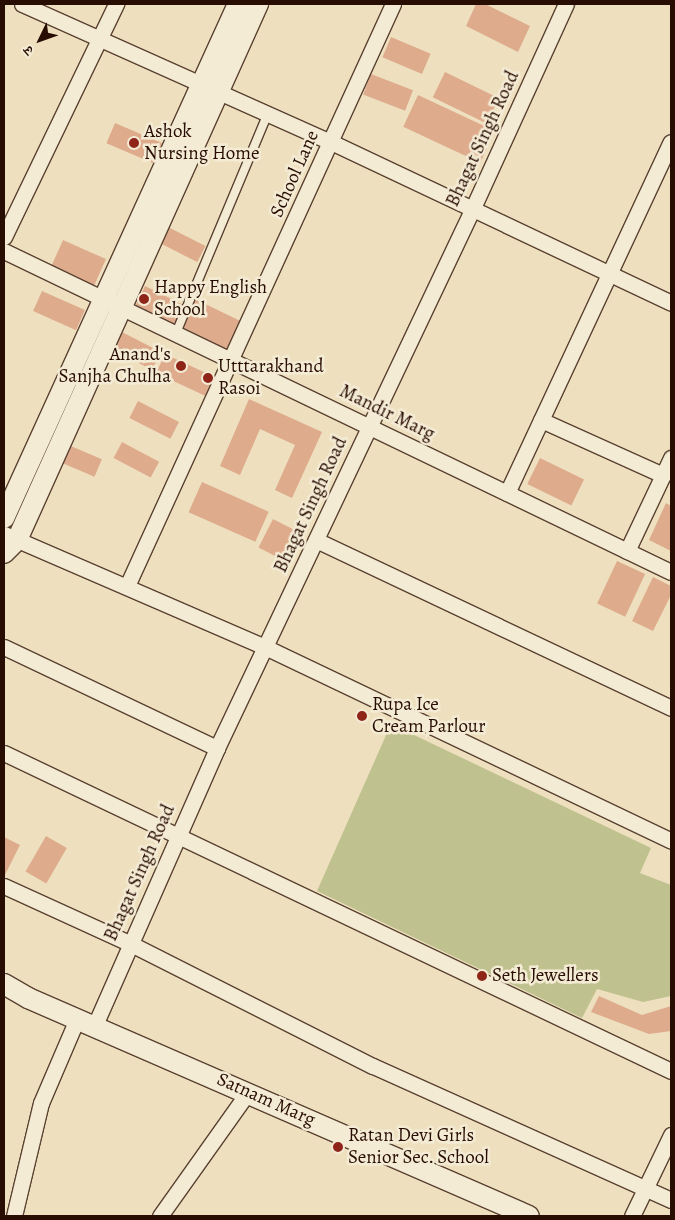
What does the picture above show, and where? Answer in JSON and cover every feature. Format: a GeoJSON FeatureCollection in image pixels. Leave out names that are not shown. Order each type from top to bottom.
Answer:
{"type":"FeatureCollection","features":[{"type":"Feature","properties":{"kind":"street"},"geometry":{"type":"LineString","coordinates":[[22,4],[98,41],[331,142],[472,210],[610,272],[671,303]]}},
{"type":"Feature","properties":{"kind":"street"},"geometry":{"type":"LineString","coordinates":[[4,237],[116,4]]}},
{"type":"Feature","properties":{"kind":"street"},"geometry":{"type":"LineString","coordinates":[[238,4],[208,90],[124,308],[8,542],[127,586],[265,647],[671,841]]}},
{"type":"Feature","properties":{"kind":"street"},"geometry":{"type":"LineString","coordinates":[[4,518],[106,298],[208,90],[258,4]]}},
{"type":"Feature","properties":{"kind":"street","name":"School Lane"},"geometry":{"type":"LineString","coordinates":[[127,586],[232,360],[393,4]]}},
{"type":"Feature","properties":{"kind":"street","name":"Bhagat Singh Road"},"geometry":{"type":"LineString","coordinates":[[14,1216],[41,1103],[131,944],[217,748],[472,210],[566,4]]}},
{"type":"Feature","properties":{"kind":"street"},"geometry":{"type":"LineString","coordinates":[[507,493],[671,142]]}},
{"type":"Feature","properties":{"kind":"street","name":"Mandir Marg"},"geometry":{"type":"LineString","coordinates":[[4,251],[106,298],[671,572]]}},
{"type":"Feature","properties":{"kind":"street"},"geometry":{"type":"LineString","coordinates":[[541,420],[663,475]]}},
{"type":"Feature","properties":{"kind":"street"},"geometry":{"type":"LineString","coordinates":[[627,551],[671,458]]}},
{"type":"Feature","properties":{"kind":"street"},"geometry":{"type":"LineString","coordinates":[[316,540],[671,708]]}},
{"type":"Feature","properties":{"kind":"street"},"geometry":{"type":"LineString","coordinates":[[4,646],[217,748]]}},
{"type":"Feature","properties":{"kind":"street"},"geometry":{"type":"LineString","coordinates":[[4,753],[179,834],[671,1071]]}},
{"type":"Feature","properties":{"kind":"street"},"geometry":{"type":"LineString","coordinates":[[4,886],[131,944],[373,1066],[644,1186],[671,1200]]}},
{"type":"Feature","properties":{"kind":"street","name":"Satnam Marg"},"geometry":{"type":"LineString","coordinates":[[4,984],[86,1022],[529,1216]]}},
{"type":"Feature","properties":{"kind":"street"},"geometry":{"type":"LineString","coordinates":[[160,1216],[248,1092]]}},
{"type":"Feature","properties":{"kind":"street"},"geometry":{"type":"LineString","coordinates":[[635,1213],[644,1186],[671,1135]]}},
{"type":"Feature","properties":{"kind":"lane"},"geometry":{"type":"LineString","coordinates":[[176,333],[267,114]]}},
{"type":"Feature","properties":{"kind":"green space"},"geometry":{"type":"Polygon","coordinates":[[[391,724],[651,848],[640,873],[671,885],[671,996],[643,1002],[597,989],[582,1018],[317,891],[391,724]]]}},
{"type":"Feature","properties":{"kind":"building"},"geometry":{"type":"Polygon","coordinates":[[[476,4],[485,4],[530,26],[518,52],[466,26],[476,4]]]}},
{"type":"Feature","properties":{"kind":"building"},"geometry":{"type":"Polygon","coordinates":[[[391,37],[431,54],[422,74],[382,57],[391,37]]]}},
{"type":"Feature","properties":{"kind":"building"},"geometry":{"type":"Polygon","coordinates":[[[445,72],[499,98],[487,123],[433,97],[445,72]]]}},
{"type":"Feature","properties":{"kind":"building"},"geometry":{"type":"Polygon","coordinates":[[[371,74],[413,90],[405,111],[363,95],[371,74]]]}},
{"type":"Feature","properties":{"kind":"building"},"geometry":{"type":"Polygon","coordinates":[[[418,95],[495,131],[480,163],[403,127],[418,95]]]}},
{"type":"Feature","properties":{"kind":"building","name":"Ashok Nursing Home"},"geometry":{"type":"Polygon","coordinates":[[[115,123],[162,143],[153,163],[106,143],[115,123]]]}},
{"type":"Feature","properties":{"kind":"building"},"geometry":{"type":"Polygon","coordinates":[[[168,227],[205,246],[197,262],[160,243],[168,227]]]}},
{"type":"Feature","properties":{"kind":"building"},"geometry":{"type":"Polygon","coordinates":[[[63,240],[106,259],[92,290],[49,271],[63,240]]]}},
{"type":"Feature","properties":{"kind":"building"},"geometry":{"type":"Polygon","coordinates":[[[145,286],[186,306],[176,327],[135,307],[145,286]]]}},
{"type":"Feature","properties":{"kind":"building"},"geometry":{"type":"Polygon","coordinates":[[[42,291],[85,310],[76,330],[33,311],[42,291]]]}},
{"type":"Feature","properties":{"kind":"building"},"geometry":{"type":"Polygon","coordinates":[[[193,298],[246,324],[232,354],[179,328],[193,298]]]}},
{"type":"Feature","properties":{"kind":"building"},"geometry":{"type":"Polygon","coordinates":[[[120,331],[161,352],[152,370],[111,349],[120,331]]]}},
{"type":"Feature","properties":{"kind":"building"},"geometry":{"type":"Polygon","coordinates":[[[165,354],[217,378],[208,397],[156,373],[165,354]]]}},
{"type":"Feature","properties":{"kind":"building"},"geometry":{"type":"Polygon","coordinates":[[[249,399],[322,432],[292,498],[275,490],[295,445],[260,429],[240,475],[220,466],[249,399]]]}},
{"type":"Feature","properties":{"kind":"building"},"geometry":{"type":"Polygon","coordinates":[[[138,401],[179,422],[170,439],[129,418],[138,401]]]}},
{"type":"Feature","properties":{"kind":"building"},"geometry":{"type":"Polygon","coordinates":[[[122,442],[159,462],[151,478],[114,458],[122,442]]]}},
{"type":"Feature","properties":{"kind":"building"},"geometry":{"type":"Polygon","coordinates":[[[66,444],[102,459],[94,477],[59,461],[66,444]]]}},
{"type":"Feature","properties":{"kind":"building"},"geometry":{"type":"Polygon","coordinates":[[[540,458],[584,479],[571,506],[527,484],[540,458]]]}},
{"type":"Feature","properties":{"kind":"building"},"geometry":{"type":"Polygon","coordinates":[[[202,482],[269,512],[255,542],[189,512],[202,482]]]}},
{"type":"Feature","properties":{"kind":"building"},"geometry":{"type":"Polygon","coordinates":[[[666,503],[671,506],[671,551],[649,540],[666,503]]]}},
{"type":"Feature","properties":{"kind":"building"},"geometry":{"type":"Polygon","coordinates":[[[273,519],[303,534],[289,563],[258,548],[273,519]]]}},
{"type":"Feature","properties":{"kind":"building"},"geometry":{"type":"Polygon","coordinates":[[[617,561],[645,574],[625,617],[597,604],[617,561]]]}},
{"type":"Feature","properties":{"kind":"building"},"geometry":{"type":"Polygon","coordinates":[[[653,577],[671,586],[671,595],[653,631],[632,621],[653,577]]]}},
{"type":"Feature","properties":{"kind":"building"},"geometry":{"type":"Polygon","coordinates":[[[46,836],[67,848],[46,884],[26,872],[46,836]]]}},
{"type":"Feature","properties":{"kind":"building"},"geometry":{"type":"Polygon","coordinates":[[[4,837],[20,845],[4,877],[4,837]]]}},
{"type":"Feature","properties":{"kind":"building"},"geometry":{"type":"Polygon","coordinates":[[[599,996],[642,1015],[671,1006],[671,1031],[649,1034],[591,1012],[599,996]]]}},
{"type":"Feature","properties":{"kind":"place","name":"Ashok Nursing Home"},"geometry":{"type":"Point","coordinates":[134,143]}},
{"type":"Feature","properties":{"kind":"place","name":"Happy English School"},"geometry":{"type":"Point","coordinates":[144,299]}},
{"type":"Feature","properties":{"kind":"place","name":"Anand's Sanjha Chulha"},"geometry":{"type":"Point","coordinates":[181,366]}},
{"type":"Feature","properties":{"kind":"place","name":"Utttarakhand Rasoi"},"geometry":{"type":"Point","coordinates":[208,378]}},
{"type":"Feature","properties":{"kind":"place","name":"Rupa Ice Cream Parlour"},"geometry":{"type":"Point","coordinates":[362,716]}},
{"type":"Feature","properties":{"kind":"place","name":"Seth Jewellers"},"geometry":{"type":"Point","coordinates":[482,976]}},
{"type":"Feature","properties":{"kind":"place","name":"Ratan Devi Girls Senior Sec. School"},"geometry":{"type":"Point","coordinates":[338,1147]}}]}
